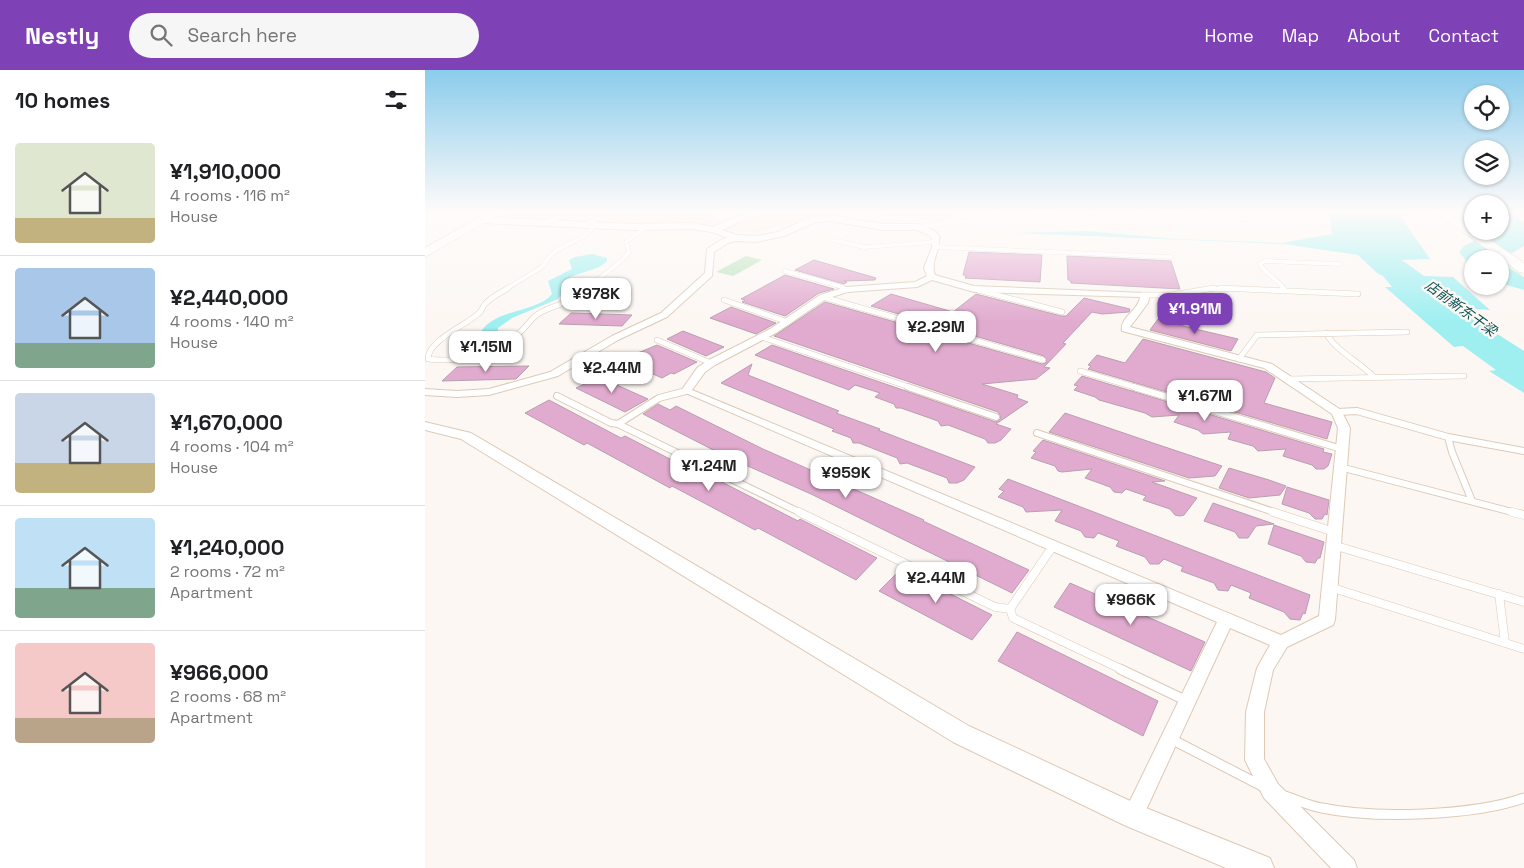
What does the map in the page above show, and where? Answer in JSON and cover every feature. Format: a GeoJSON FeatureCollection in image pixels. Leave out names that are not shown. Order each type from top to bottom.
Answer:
{"type":"FeatureCollection","features":[{"type":"Feature","properties":{"kind":"highway"},"geometry":{"type":"LineString","coordinates":[[1502,247],[1524,269]]}},
{"type":"Feature","properties":{"kind":"highway"},"geometry":{"type":"LineString","coordinates":[[1504,247],[1524,255]]}},
{"type":"Feature","properties":{"kind":"street"},"geometry":{"type":"LineString","coordinates":[[425,392],[457,394],[489,392],[554,374],[615,338],[648,324],[670,310],[709,274],[710,251],[716,247]]}},
{"type":"Feature","properties":{"kind":"street"},"geometry":{"type":"LineString","coordinates":[[929,247],[928,268],[931,277]]}},
{"type":"Feature","properties":{"kind":"street"},"geometry":{"type":"LineString","coordinates":[[1281,642],[686,391],[701,370],[711,363],[788,322],[823,297],[846,290],[917,284],[931,277],[964,288],[974,289],[1142,295],[1145,298],[1143,306],[1126,324],[1125,330],[1269,366],[1337,412],[1343,428],[1342,449],[1327,620],[1281,642],[1265,668],[1255,712],[1255,760],[1271,791],[1346,868]]}},
{"type":"Feature","properties":{"kind":"street"},"geometry":{"type":"LineString","coordinates":[[425,426],[465,436],[961,734],[1133,816],[1260,868]]}},
{"type":"Feature","properties":{"kind":"street"},"geometry":{"type":"LineString","coordinates":[[1133,816],[1226,619]]}},
{"type":"Feature","properties":{"kind":"lane"},"geometry":{"type":"LineString","coordinates":[[564,247],[545,260],[542,266],[494,296],[485,304],[480,313],[452,331],[438,343],[428,356],[428,359],[457,359],[495,349],[523,330],[531,319],[539,313],[575,300],[588,290],[600,276],[624,260],[629,252],[628,247]]}},
{"type":"Feature","properties":{"kind":"lane"},"geometry":{"type":"LineString","coordinates":[[1059,247],[1171,257]]}},
{"type":"Feature","properties":{"kind":"lane"},"geometry":{"type":"LineString","coordinates":[[1285,291],[1279,281],[1263,271],[1260,264],[1265,261],[1340,264]]}},
{"type":"Feature","properties":{"kind":"lane"},"geometry":{"type":"LineString","coordinates":[[785,271],[839,286],[846,290]]}},
{"type":"Feature","properties":{"kind":"lane"},"geometry":{"type":"LineString","coordinates":[[1142,295],[1171,295],[1215,288],[1358,294]]}},
{"type":"Feature","properties":{"kind":"lane"},"geometry":{"type":"LineString","coordinates":[[974,289],[1062,312]]}},
{"type":"Feature","properties":{"kind":"lane"},"geometry":{"type":"LineString","coordinates":[[823,297],[1043,360]]}},
{"type":"Feature","properties":{"kind":"lane"},"geometry":{"type":"LineString","coordinates":[[724,300],[788,322]]}},
{"type":"Feature","properties":{"kind":"lane"},"geometry":{"type":"LineString","coordinates":[[1239,359],[1257,335],[1407,332]]}},
{"type":"Feature","properties":{"kind":"lane"},"geometry":{"type":"LineString","coordinates":[[1326,333],[1331,342],[1356,359],[1373,376]]}},
{"type":"Feature","properties":{"kind":"lane"},"geometry":{"type":"LineString","coordinates":[[762,337],[996,417]]}},
{"type":"Feature","properties":{"kind":"lane"},"geometry":{"type":"LineString","coordinates":[[657,340],[711,363]]}},
{"type":"Feature","properties":{"kind":"lane"},"geometry":{"type":"LineString","coordinates":[[1080,371],[1342,449]]}},
{"type":"Feature","properties":{"kind":"lane"},"geometry":{"type":"LineString","coordinates":[[1288,379],[1373,376],[1464,376]]}},
{"type":"Feature","properties":{"kind":"lane"},"geometry":{"type":"LineString","coordinates":[[618,424],[662,396],[673,392],[686,391]]}},
{"type":"Feature","properties":{"kind":"lane"},"geometry":{"type":"LineString","coordinates":[[557,396],[995,607],[1010,609]]}},
{"type":"Feature","properties":{"kind":"lane"},"geometry":{"type":"LineString","coordinates":[[1337,412],[1357,412],[1449,437],[1524,451]]}},
{"type":"Feature","properties":{"kind":"lane"},"geometry":{"type":"LineString","coordinates":[[1037,433],[1335,532]]}},
{"type":"Feature","properties":{"kind":"lane"},"geometry":{"type":"LineString","coordinates":[[1449,437],[1451,452],[1462,473],[1465,492],[1472,501]]}},
{"type":"Feature","properties":{"kind":"lane"},"geometry":{"type":"LineString","coordinates":[[1340,467],[1524,515]]}},
{"type":"Feature","properties":{"kind":"lane"},"geometry":{"type":"LineString","coordinates":[[1333,545],[1524,602]]}},
{"type":"Feature","properties":{"kind":"lane"},"geometry":{"type":"LineString","coordinates":[[1010,609],[1053,546]]}},
{"type":"Feature","properties":{"kind":"lane"},"geometry":{"type":"LineString","coordinates":[[1330,587],[1524,650]]}},
{"type":"Feature","properties":{"kind":"lane"},"geometry":{"type":"LineString","coordinates":[[1499,594],[1505,643]]}},
{"type":"Feature","properties":{"kind":"lane"},"geometry":{"type":"LineString","coordinates":[[1010,609],[1013,618],[1187,701]]}},
{"type":"Feature","properties":{"kind":"lane"},"geometry":{"type":"LineString","coordinates":[[1170,738],[1271,791],[1322,808],[1393,813],[1479,809],[1517,802],[1524,798]]}},
{"type":"Feature","properties":{"kind":"green space"},"geometry":{"type":"Polygon","coordinates":[[[746,256],[762,260],[733,276],[716,272],[746,256]]]}},
{"type":"Feature","properties":{"kind":"water","name":"店前新东干梁"},"geometry":{"type":"Polygon","coordinates":[[[1306,247],[1422,247],[1430,259],[1402,260],[1424,276],[1453,277],[1464,287],[1464,295],[1473,295],[1490,310],[1466,308],[1488,328],[1524,351],[1524,393],[1489,371],[1496,370],[1463,346],[1454,347],[1385,287],[1392,287],[1383,276],[1377,273],[1358,255],[1306,247]]]}},
{"type":"Feature","properties":{"kind":"water"},"geometry":{"type":"Polygon","coordinates":[[[1463,247],[1522,247],[1509,255],[1509,250],[1464,250],[1464,258],[1459,252],[1463,247]]]}},
{"type":"Feature","properties":{"kind":"water"},"geometry":{"type":"Polygon","coordinates":[[[592,254],[607,258],[607,261],[596,268],[566,280],[561,285],[564,291],[558,299],[512,318],[498,328],[498,332],[504,337],[498,341],[487,342],[478,336],[494,320],[545,300],[552,294],[548,281],[572,269],[569,260],[592,254]]]}},
{"type":"Feature","properties":{"kind":"water"},"geometry":{"type":"Polygon","coordinates":[[[1509,268],[1524,277],[1524,290],[1509,286],[1509,268]]]}},
{"type":"Feature","properties":{"kind":"building"},"geometry":{"type":"Polygon","coordinates":[[[969,252],[1042,255],[1040,282],[965,278],[966,275],[963,275],[969,252]]]}},
{"type":"Feature","properties":{"kind":"building"},"geometry":{"type":"Polygon","coordinates":[[[1067,256],[1171,261],[1180,289],[1071,283],[1068,280],[1067,256]]]}},
{"type":"Feature","properties":{"kind":"building"},"geometry":{"type":"Polygon","coordinates":[[[814,260],[876,278],[875,280],[844,281],[847,282],[844,284],[795,270],[814,260]]]}},
{"type":"Feature","properties":{"kind":"building"},"geometry":{"type":"Polygon","coordinates":[[[785,275],[834,289],[819,293],[785,316],[742,302],[745,300],[741,299],[785,275]]]}},
{"type":"Feature","properties":{"kind":"building"},"geometry":{"type":"Polygon","coordinates":[[[891,294],[953,312],[976,294],[1061,316],[1066,316],[1084,298],[1130,309],[1129,312],[1102,314],[1092,312],[1044,367],[1050,368],[1036,379],[982,384],[1018,395],[1017,398],[1028,402],[996,424],[1011,429],[1001,440],[995,443],[988,443],[985,439],[948,425],[941,426],[938,421],[896,408],[894,404],[875,397],[880,393],[855,385],[849,390],[755,355],[772,345],[996,422],[1001,418],[998,412],[774,336],[825,302],[1042,364],[1047,362],[1044,356],[871,306],[891,294]]]}},
{"type":"Feature","properties":{"kind":"building"},"geometry":{"type":"Polygon","coordinates":[[[731,307],[776,323],[756,334],[710,318],[731,307]]]}},
{"type":"Feature","properties":{"kind":"building"},"geometry":{"type":"Polygon","coordinates":[[[571,313],[632,315],[622,326],[559,324],[571,313]]]}},
{"type":"Feature","properties":{"kind":"building"},"geometry":{"type":"Polygon","coordinates":[[[1158,319],[1238,339],[1231,351],[1150,330],[1158,319]]]}},
{"type":"Feature","properties":{"kind":"building"},"geometry":{"type":"Polygon","coordinates":[[[683,331],[724,347],[706,356],[667,339],[683,331]]]}},
{"type":"Feature","properties":{"kind":"building"},"geometry":{"type":"Polygon","coordinates":[[[1143,339],[1266,372],[1275,378],[1264,403],[1332,422],[1327,439],[1088,369],[1091,366],[1088,365],[1097,355],[1125,363],[1143,339]]]}},
{"type":"Feature","properties":{"kind":"building"},"geometry":{"type":"Polygon","coordinates":[[[657,345],[697,362],[662,378],[621,360],[657,345]]]}},
{"type":"Feature","properties":{"kind":"building"},"geometry":{"type":"Polygon","coordinates":[[[752,364],[748,375],[839,411],[836,413],[975,467],[964,480],[957,483],[949,483],[947,478],[907,463],[900,464],[897,458],[859,443],[853,443],[851,438],[832,431],[834,429],[721,383],[752,364]]]}},
{"type":"Feature","properties":{"kind":"building"},"geometry":{"type":"Polygon","coordinates":[[[529,366],[516,379],[442,381],[457,367],[529,366]]]}},
{"type":"Feature","properties":{"kind":"building"},"geometry":{"type":"Polygon","coordinates":[[[1082,376],[1324,449],[1323,452],[1332,454],[1328,466],[1324,469],[1316,469],[1312,465],[1283,456],[1286,449],[1258,451],[1253,446],[1228,439],[1231,432],[1203,434],[1198,430],[1174,422],[1179,415],[1152,417],[1145,413],[1099,400],[1074,390],[1078,386],[1074,385],[1082,376]]]}},
{"type":"Feature","properties":{"kind":"building"},"geometry":{"type":"Polygon","coordinates":[[[599,377],[648,399],[625,412],[576,388],[599,377]]]}},
{"type":"Feature","properties":{"kind":"building"},"geometry":{"type":"Polygon","coordinates":[[[549,400],[621,438],[625,436],[709,479],[712,477],[798,521],[800,519],[877,558],[856,580],[758,528],[755,530],[672,486],[670,488],[587,443],[584,445],[525,413],[549,400]]]}},
{"type":"Feature","properties":{"kind":"building"},"geometry":{"type":"Polygon","coordinates":[[[658,404],[670,410],[676,406],[763,449],[924,520],[1029,570],[1012,593],[811,494],[723,455],[643,414],[658,404]]]}},
{"type":"Feature","properties":{"kind":"building"},"geometry":{"type":"Polygon","coordinates":[[[1065,413],[1222,466],[1215,476],[1189,478],[1049,432],[1065,413]]]}},
{"type":"Feature","properties":{"kind":"building"},"geometry":{"type":"Polygon","coordinates":[[[1043,440],[1165,481],[1152,482],[1197,498],[1184,515],[1180,516],[1175,515],[1170,509],[1143,500],[1146,496],[1126,489],[1122,493],[1114,492],[1110,487],[1085,478],[1092,469],[1058,471],[1055,466],[1031,458],[1036,452],[1033,451],[1043,440]]]}},
{"type":"Feature","properties":{"kind":"building"},"geometry":{"type":"Polygon","coordinates":[[[1229,468],[1286,486],[1280,495],[1249,498],[1219,488],[1229,468]]]}},
{"type":"Feature","properties":{"kind":"building"},"geometry":{"type":"Polygon","coordinates":[[[1008,479],[1310,595],[1305,614],[1303,613],[1300,620],[1290,619],[1284,612],[1249,598],[1251,593],[1231,585],[1228,591],[1218,590],[1214,583],[1181,571],[1183,567],[1164,559],[1159,564],[1150,564],[1145,557],[1116,546],[1119,541],[1098,533],[1094,538],[1085,537],[1081,531],[1055,521],[1062,510],[1026,512],[1023,507],[998,497],[1004,491],[999,489],[1008,479]]]}},
{"type":"Feature","properties":{"kind":"building"},"geometry":{"type":"Polygon","coordinates":[[[1287,487],[1329,500],[1327,515],[1325,514],[1322,519],[1315,519],[1309,513],[1282,504],[1287,487]]]}},
{"type":"Feature","properties":{"kind":"building"},"geometry":{"type":"Polygon","coordinates":[[[1213,503],[1274,524],[1256,526],[1248,538],[1239,538],[1235,532],[1204,521],[1213,503]]]}},
{"type":"Feature","properties":{"kind":"building"},"geometry":{"type":"Polygon","coordinates":[[[1274,525],[1324,542],[1320,558],[1315,563],[1306,562],[1301,556],[1268,544],[1274,525]]]}},
{"type":"Feature","properties":{"kind":"building"},"geometry":{"type":"Polygon","coordinates":[[[901,569],[992,615],[972,640],[879,591],[901,569]]]}},
{"type":"Feature","properties":{"kind":"building"},"geometry":{"type":"Polygon","coordinates":[[[1070,583],[1205,642],[1191,671],[1054,607],[1070,583]]]}},
{"type":"Feature","properties":{"kind":"building"},"geometry":{"type":"Polygon","coordinates":[[[1017,632],[1158,701],[1143,736],[998,661],[1017,632]]]}}]}
